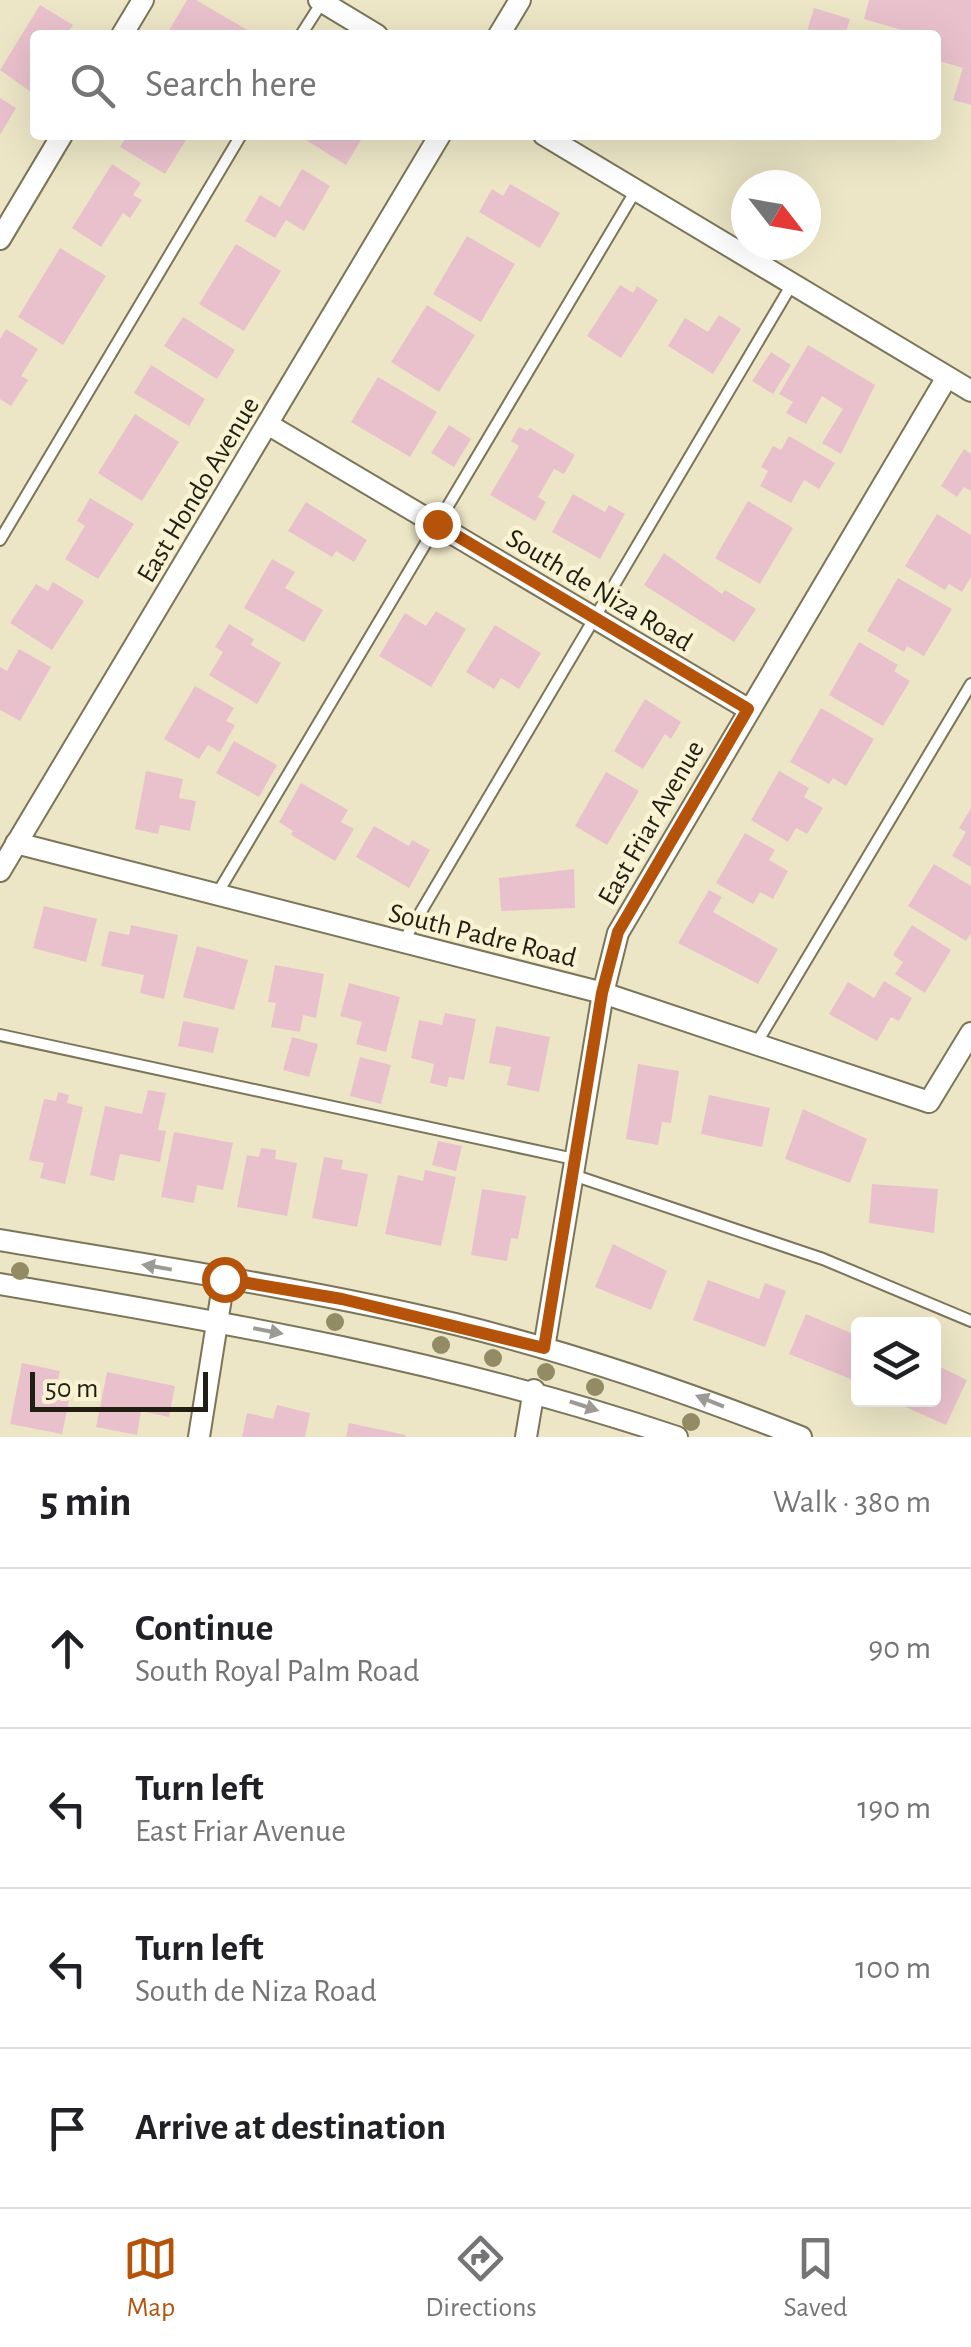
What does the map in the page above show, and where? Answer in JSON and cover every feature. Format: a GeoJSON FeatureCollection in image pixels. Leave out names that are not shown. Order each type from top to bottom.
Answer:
{"type":"FeatureCollection","features":[{"type":"Feature","properties":{"kind":"street"},"geometry":{"type":"LineString","coordinates":[[126,30],[143,0]]}},
{"type":"Feature","properties":{"kind":"street"},"geometry":{"type":"LineString","coordinates":[[502,30],[520,0]]}},
{"type":"Feature","properties":{"kind":"street"},"geometry":{"type":"LineString","coordinates":[[320,1],[369,30]]}},
{"type":"Feature","properties":{"kind":"street"},"geometry":{"type":"LineString","coordinates":[[0,239],[59,140]]}},
{"type":"Feature","properties":{"kind":"street","name":"East Hondo Avenue"},"geometry":{"type":"LineString","coordinates":[[0,871],[437,140]]}},
{"type":"Feature","properties":{"kind":"street"},"geometry":{"type":"LineString","coordinates":[[552,140],[971,391]]}},
{"type":"Feature","properties":{"kind":"street","name":"East Friar Avenue"},"geometry":{"type":"LineString","coordinates":[[544,1348],[602,993],[618,932],[948,377]]}},
{"type":"Feature","properties":{"kind":"street","name":"South de Niza Road"},"geometry":{"type":"LineString","coordinates":[[268,425],[748,709]]}},
{"type":"Feature","properties":{"kind":"street","name":"South Padre Road"},"geometry":{"type":"LineString","coordinates":[[16,842],[602,993],[929,1102],[971,1033]]}},
{"type":"Feature","properties":{"kind":"street"},"geometry":{"type":"LineString","coordinates":[[0,1240],[342,1299],[544,1348],[689,1393],[800,1437]]}},
{"type":"Feature","properties":{"kind":"street"},"geometry":{"type":"LineString","coordinates":[[199,1437],[224,1279]]}},
{"type":"Feature","properties":{"kind":"street"},"geometry":{"type":"LineString","coordinates":[[0,1284],[218,1321],[534,1390],[677,1437]]}},
{"type":"Feature","properties":{"kind":"street"},"geometry":{"type":"LineString","coordinates":[[526,1437],[534,1390]]}},
{"type":"Feature","properties":{"kind":"lane"},"geometry":{"type":"LineString","coordinates":[[305,30],[320,1]]}},
{"type":"Feature","properties":{"kind":"lane"},"geometry":{"type":"LineString","coordinates":[[0,540],[238,140]]}},
{"type":"Feature","properties":{"kind":"lane"},"geometry":{"type":"LineString","coordinates":[[217,894],[636,190]]}},
{"type":"Feature","properties":{"kind":"lane"},"geometry":{"type":"LineString","coordinates":[[403,942],[792,284]]}},
{"type":"Feature","properties":{"kind":"lane"},"geometry":{"type":"LineString","coordinates":[[756,1044],[971,684]]}},
{"type":"Feature","properties":{"kind":"lane"},"geometry":{"type":"LineString","coordinates":[[0,1035],[573,1167],[823,1259],[971,1321]]}},
{"type":"Feature","properties":{"kind":"building"},"geometry":{"type":"Polygon","coordinates":[[[187,0],[196,0],[247,30],[169,30],[187,0]]]}},
{"type":"Feature","properties":{"kind":"building"},"geometry":{"type":"Polygon","coordinates":[[[869,0],[971,0],[971,105],[953,100],[963,68],[941,61],[941,30],[902,30],[864,19],[869,0]]]}},
{"type":"Feature","properties":{"kind":"building"},"geometry":{"type":"Polygon","coordinates":[[[40,5],[73,25],[70,30],[30,30],[30,91],[0,70],[40,5]]]}},
{"type":"Feature","properties":{"kind":"building"},"geometry":{"type":"Polygon","coordinates":[[[814,8],[850,19],[847,30],[807,30],[814,8]]]}},
{"type":"Feature","properties":{"kind":"building"},"geometry":{"type":"Polygon","coordinates":[[[0,98],[16,108],[0,135],[0,98]]]}},
{"type":"Feature","properties":{"kind":"building"},"geometry":{"type":"Polygon","coordinates":[[[125,140],[186,140],[165,174],[120,147],[125,140]]]}},
{"type":"Feature","properties":{"kind":"building"},"geometry":{"type":"Polygon","coordinates":[[[306,140],[361,140],[346,165],[306,140]]]}},
{"type":"Feature","properties":{"kind":"building"},"geometry":{"type":"Polygon","coordinates":[[[112,164],[141,183],[133,195],[142,200],[130,218],[123,213],[101,247],[72,228],[112,164]]]}},
{"type":"Feature","properties":{"kind":"building"},"geometry":{"type":"Polygon","coordinates":[[[302,169],[330,186],[304,231],[286,220],[275,238],[245,221],[260,195],[280,207],[302,169]]]}},
{"type":"Feature","properties":{"kind":"building"},"geometry":{"type":"Polygon","coordinates":[[[510,184],[560,213],[540,248],[479,212],[492,189],[503,196],[510,184]]]}},
{"type":"Feature","properties":{"kind":"building"},"geometry":{"type":"Polygon","coordinates":[[[467,236],[515,264],[481,322],[433,294],[467,236]]]}},
{"type":"Feature","properties":{"kind":"building"},"geometry":{"type":"Polygon","coordinates":[[[236,244],[281,271],[244,331],[199,304],[236,244]]]}},
{"type":"Feature","properties":{"kind":"building"},"geometry":{"type":"Polygon","coordinates":[[[60,248],[106,276],[63,345],[18,317],[60,248]]]}},
{"type":"Feature","properties":{"kind":"building"},"geometry":{"type":"Polygon","coordinates":[[[620,285],[633,293],[637,286],[658,300],[621,358],[587,336],[620,285]]]}},
{"type":"Feature","properties":{"kind":"building"},"geometry":{"type":"Polygon","coordinates":[[[427,305],[475,335],[439,392],[391,362],[427,305]]]}},
{"type":"Feature","properties":{"kind":"building"},"geometry":{"type":"Polygon","coordinates":[[[719,315],[741,329],[713,374],[668,346],[685,318],[708,332],[719,315]]]}},
{"type":"Feature","properties":{"kind":"building"},"geometry":{"type":"Polygon","coordinates":[[[183,317],[235,350],[217,379],[164,346],[183,317]]]}},
{"type":"Feature","properties":{"kind":"building"},"geometry":{"type":"Polygon","coordinates":[[[6,329],[38,349],[21,376],[28,380],[11,406],[0,399],[0,339],[6,329]]]}},
{"type":"Feature","properties":{"kind":"building"},"geometry":{"type":"Polygon","coordinates":[[[808,345],[875,385],[841,454],[822,443],[843,409],[822,396],[806,424],[786,413],[793,402],[779,394],[808,345]]]}},
{"type":"Feature","properties":{"kind":"building"},"geometry":{"type":"Polygon","coordinates":[[[771,352],[791,365],[773,394],[752,381],[771,352]]]}},
{"type":"Feature","properties":{"kind":"building"},"geometry":{"type":"Polygon","coordinates":[[[151,365],[205,399],[189,426],[134,393],[151,365]]]}},
{"type":"Feature","properties":{"kind":"building"},"geometry":{"type":"Polygon","coordinates":[[[378,377],[437,412],[410,457],[351,422],[378,377]]]}},
{"type":"Feature","properties":{"kind":"building"},"geometry":{"type":"Polygon","coordinates":[[[135,414],[179,442],[142,501],[98,473],[135,414]]]}},
{"type":"Feature","properties":{"kind":"building"},"geometry":{"type":"Polygon","coordinates":[[[449,425],[471,439],[454,467],[431,453],[449,425]]]}},
{"type":"Feature","properties":{"kind":"building"},"geometry":{"type":"Polygon","coordinates":[[[519,427],[527,431],[530,428],[575,455],[564,474],[554,469],[538,497],[546,502],[535,521],[490,495],[519,446],[511,441],[519,427]]]}},
{"type":"Feature","properties":{"kind":"building"},"geometry":{"type":"Polygon","coordinates":[[[789,436],[835,463],[819,489],[804,480],[791,503],[760,486],[768,471],[761,467],[773,446],[781,450],[789,436]]]}},
{"type":"Feature","properties":{"kind":"building"},"geometry":{"type":"Polygon","coordinates":[[[964,449],[971,454],[971,491],[964,487],[957,497],[941,486],[964,449]]]}},
{"type":"Feature","properties":{"kind":"building"},"geometry":{"type":"Polygon","coordinates":[[[573,494],[605,512],[609,505],[625,514],[600,559],[552,532],[573,494]]]}},
{"type":"Feature","properties":{"kind":"building"},"geometry":{"type":"Polygon","coordinates":[[[90,498],[134,524],[98,579],[65,559],[85,526],[77,521],[90,498]]]}},
{"type":"Feature","properties":{"kind":"building"},"geometry":{"type":"Polygon","coordinates":[[[748,501],[793,528],[760,584],[715,558],[748,501]]]}},
{"type":"Feature","properties":{"kind":"building"},"geometry":{"type":"Polygon","coordinates":[[[306,502],[367,540],[354,562],[336,551],[332,557],[288,531],[306,502]]]}},
{"type":"Feature","properties":{"kind":"building"},"geometry":{"type":"Polygon","coordinates":[[[937,514],[971,535],[971,577],[962,592],[949,584],[945,590],[905,566],[937,514]]]}},
{"type":"Feature","properties":{"kind":"building"},"geometry":{"type":"Polygon","coordinates":[[[664,553],[722,594],[725,590],[756,609],[734,642],[644,585],[664,553]]]}},
{"type":"Feature","properties":{"kind":"building"},"geometry":{"type":"Polygon","coordinates":[[[272,559],[295,572],[285,588],[323,610],[304,642],[244,608],[272,559]]]}},
{"type":"Feature","properties":{"kind":"building"},"geometry":{"type":"Polygon","coordinates":[[[898,578],[952,609],[924,656],[907,646],[904,652],[867,631],[898,578]]]}},
{"type":"Feature","properties":{"kind":"building"},"geometry":{"type":"Polygon","coordinates":[[[53,582],[84,601],[52,650],[10,623],[36,584],[48,591],[53,582]]]}},
{"type":"Feature","properties":{"kind":"building"},"geometry":{"type":"Polygon","coordinates":[[[436,611],[466,629],[431,687],[379,656],[405,613],[426,626],[436,611]]]}},
{"type":"Feature","properties":{"kind":"building"},"geometry":{"type":"Polygon","coordinates":[[[229,624],[254,639],[251,645],[281,663],[257,704],[209,675],[223,652],[215,647],[229,624]]]}},
{"type":"Feature","properties":{"kind":"building"},"geometry":{"type":"Polygon","coordinates":[[[495,625],[541,653],[519,689],[501,678],[494,689],[466,672],[495,625]]]}},
{"type":"Feature","properties":{"kind":"building"},"geometry":{"type":"Polygon","coordinates":[[[859,642],[898,665],[894,671],[910,681],[883,726],[829,695],[859,642]]]}},
{"type":"Feature","properties":{"kind":"building"},"geometry":{"type":"Polygon","coordinates":[[[19,649],[51,667],[20,721],[0,710],[0,667],[7,671],[19,649]]]}},
{"type":"Feature","properties":{"kind":"building"},"geometry":{"type":"Polygon","coordinates":[[[195,686],[234,708],[226,721],[235,725],[220,752],[208,745],[199,759],[164,739],[195,686]]]}},
{"type":"Feature","properties":{"kind":"building"},"geometry":{"type":"Polygon","coordinates":[[[645,699],[681,722],[671,739],[665,734],[643,769],[614,751],[645,699]]]}},
{"type":"Feature","properties":{"kind":"building"},"geometry":{"type":"Polygon","coordinates":[[[821,708],[874,739],[846,786],[833,778],[829,784],[790,762],[821,708]]]}},
{"type":"Feature","properties":{"kind":"building"},"geometry":{"type":"Polygon","coordinates":[[[234,741],[277,765],[259,797],[216,773],[234,741]]]}},
{"type":"Feature","properties":{"kind":"building"},"geometry":{"type":"Polygon","coordinates":[[[146,771],[183,779],[179,798],[196,801],[190,831],[160,825],[158,834],[135,829],[146,771]]]}},
{"type":"Feature","properties":{"kind":"building"},"geometry":{"type":"Polygon","coordinates":[[[779,771],[809,788],[804,797],[823,808],[807,834],[796,828],[788,842],[751,820],[779,771]]]}},
{"type":"Feature","properties":{"kind":"building"},"geometry":{"type":"Polygon","coordinates":[[[606,772],[639,791],[607,845],[575,826],[606,772]]]}},
{"type":"Feature","properties":{"kind":"building"},"geometry":{"type":"Polygon","coordinates":[[[301,783],[348,810],[341,822],[354,829],[335,861],[291,835],[293,831],[279,822],[301,783]]]}},
{"type":"Feature","properties":{"kind":"building"},"geometry":{"type":"Polygon","coordinates":[[[971,808],[971,867],[952,856],[966,832],[959,828],[971,808]]]}},
{"type":"Feature","properties":{"kind":"building"},"geometry":{"type":"Polygon","coordinates":[[[374,826],[409,846],[412,840],[430,850],[409,888],[356,857],[374,826]]]}},
{"type":"Feature","properties":{"kind":"building"},"geometry":{"type":"Polygon","coordinates":[[[745,833],[775,850],[769,860],[788,871],[773,899],[760,892],[753,904],[716,883],[745,833]]]}},
{"type":"Feature","properties":{"kind":"building"},"geometry":{"type":"Polygon","coordinates":[[[934,864],[971,886],[971,933],[966,941],[908,906],[934,864]]]}},
{"type":"Feature","properties":{"kind":"building"},"geometry":{"type":"Polygon","coordinates":[[[574,869],[575,908],[501,911],[499,878],[574,869]]]}},
{"type":"Feature","properties":{"kind":"building"},"geometry":{"type":"Polygon","coordinates":[[[709,890],[722,897],[713,912],[778,949],[758,984],[678,943],[709,890]]]}},
{"type":"Feature","properties":{"kind":"building"},"geometry":{"type":"Polygon","coordinates":[[[44,906],[97,919],[86,962],[33,948],[44,906]]]}},
{"type":"Feature","properties":{"kind":"building"},"geometry":{"type":"Polygon","coordinates":[[[131,925],[178,935],[164,999],[140,993],[144,975],[101,966],[109,931],[129,935],[131,925]]]}},
{"type":"Feature","properties":{"kind":"building"},"geometry":{"type":"Polygon","coordinates":[[[912,925],[951,950],[925,993],[895,974],[903,962],[893,955],[912,925]]]}},
{"type":"Feature","properties":{"kind":"building"},"geometry":{"type":"Polygon","coordinates":[[[197,946],[248,960],[234,1010],[183,997],[197,946]]]}},
{"type":"Feature","properties":{"kind":"building"},"geometry":{"type":"Polygon","coordinates":[[[275,965],[324,974],[316,1018],[303,1015],[300,1032],[271,1027],[276,1003],[268,1002],[275,965]]]}},
{"type":"Feature","properties":{"kind":"building"},"geometry":{"type":"Polygon","coordinates":[[[884,981],[912,998],[899,1021],[891,1017],[877,1041],[829,1014],[848,982],[874,998],[884,981]]]}},
{"type":"Feature","properties":{"kind":"building"},"geometry":{"type":"Polygon","coordinates":[[[349,983],[400,997],[386,1052],[356,1044],[362,1022],[340,1016],[349,983]]]}},
{"type":"Feature","properties":{"kind":"building"},"geometry":{"type":"Polygon","coordinates":[[[445,1013],[476,1019],[464,1080],[449,1077],[447,1087],[430,1083],[434,1064],[411,1058],[419,1020],[442,1025],[445,1013]]]}},
{"type":"Feature","properties":{"kind":"building"},"geometry":{"type":"Polygon","coordinates":[[[183,1021],[219,1028],[213,1053],[178,1046],[183,1021]]]}},
{"type":"Feature","properties":{"kind":"building"},"geometry":{"type":"Polygon","coordinates":[[[496,1026],[550,1037],[539,1092],[507,1085],[511,1067],[489,1063],[496,1026]]]}},
{"type":"Feature","properties":{"kind":"building"},"geometry":{"type":"Polygon","coordinates":[[[292,1037],[318,1044],[309,1077],[283,1070],[292,1037]]]}},
{"type":"Feature","properties":{"kind":"building"},"geometry":{"type":"Polygon","coordinates":[[[360,1057],[391,1065],[381,1104],[350,1096],[360,1057]]]}},
{"type":"Feature","properties":{"kind":"building"},"geometry":{"type":"Polygon","coordinates":[[[638,1064],[679,1071],[671,1123],[662,1122],[658,1145],[626,1139],[638,1064]]]}},
{"type":"Feature","properties":{"kind":"building"},"geometry":{"type":"Polygon","coordinates":[[[148,1090],[166,1093],[158,1130],[166,1131],[160,1162],[120,1154],[114,1181],[90,1175],[105,1106],[142,1114],[148,1090]]]}},
{"type":"Feature","properties":{"kind":"building"},"geometry":{"type":"Polygon","coordinates":[[[58,1092],[69,1095],[67,1103],[83,1107],[65,1184],[40,1178],[44,1163],[29,1160],[44,1099],[56,1101],[58,1092]]]}},
{"type":"Feature","properties":{"kind":"building"},"geometry":{"type":"Polygon","coordinates":[[[709,1095],[770,1108],[762,1147],[701,1134],[709,1095]]]}},
{"type":"Feature","properties":{"kind":"building"},"geometry":{"type":"Polygon","coordinates":[[[803,1109],[867,1139],[850,1183],[785,1159],[803,1109]]]}},
{"type":"Feature","properties":{"kind":"building"},"geometry":{"type":"Polygon","coordinates":[[[174,1132],[233,1143],[223,1190],[197,1185],[194,1203],[161,1197],[174,1132]]]}},
{"type":"Feature","properties":{"kind":"building"},"geometry":{"type":"Polygon","coordinates":[[[438,1141],[462,1146],[456,1171],[432,1165],[438,1141]]]}},
{"type":"Feature","properties":{"kind":"building"},"geometry":{"type":"Polygon","coordinates":[[[261,1148],[276,1150],[275,1159],[297,1163],[287,1216],[237,1207],[247,1155],[259,1157],[261,1148]]]}},
{"type":"Feature","properties":{"kind":"building"},"geometry":{"type":"Polygon","coordinates":[[[324,1157],[343,1160],[341,1169],[368,1174],[357,1227],[312,1218],[324,1157]]]}},
{"type":"Feature","properties":{"kind":"building"},"geometry":{"type":"Polygon","coordinates":[[[425,1170],[456,1177],[441,1246],[385,1234],[398,1175],[423,1181],[425,1170]]]}},
{"type":"Feature","properties":{"kind":"building"},"geometry":{"type":"Polygon","coordinates":[[[872,1184],[938,1189],[934,1233],[869,1223],[872,1184]]]}},
{"type":"Feature","properties":{"kind":"building"},"geometry":{"type":"Polygon","coordinates":[[[482,1189],[526,1196],[518,1239],[511,1238],[507,1261],[471,1255],[482,1189]]]}},
{"type":"Feature","properties":{"kind":"building"},"geometry":{"type":"Polygon","coordinates":[[[613,1244],[667,1271],[651,1310],[595,1287],[613,1244]]]}},
{"type":"Feature","properties":{"kind":"building"},"geometry":{"type":"Polygon","coordinates":[[[708,1280],[759,1299],[765,1283],[786,1291],[765,1347],[693,1320],[708,1280]]]}},
{"type":"Feature","properties":{"kind":"building"},"geometry":{"type":"Polygon","coordinates":[[[806,1314],[851,1333],[851,1379],[789,1354],[806,1314]]]}},
{"type":"Feature","properties":{"kind":"building"},"geometry":{"type":"Polygon","coordinates":[[[22,1363],[60,1371],[55,1394],[70,1396],[62,1434],[10,1424],[22,1363]]]}},
{"type":"Feature","properties":{"kind":"building"},"geometry":{"type":"Polygon","coordinates":[[[941,1367],[967,1380],[946,1425],[906,1407],[941,1407],[941,1367]]]}},
{"type":"Feature","properties":{"kind":"building"},"geometry":{"type":"Polygon","coordinates":[[[107,1372],[175,1386],[169,1417],[141,1411],[137,1435],[96,1427],[107,1372]]]}},
{"type":"Feature","properties":{"kind":"building"},"geometry":{"type":"Polygon","coordinates":[[[277,1405],[310,1413],[305,1437],[242,1437],[247,1413],[273,1419],[277,1405]]]}},
{"type":"Feature","properties":{"kind":"building"},"geometry":{"type":"Polygon","coordinates":[[[349,1423],[406,1435],[346,1437],[349,1423]]]}},
{"type":"Feature","properties":{"kind":"route"},"geometry":{"type":"LineString","coordinates":[[224,1279],[342,1299],[544,1348],[602,993],[618,932],[748,709],[437,524]]}}]}
